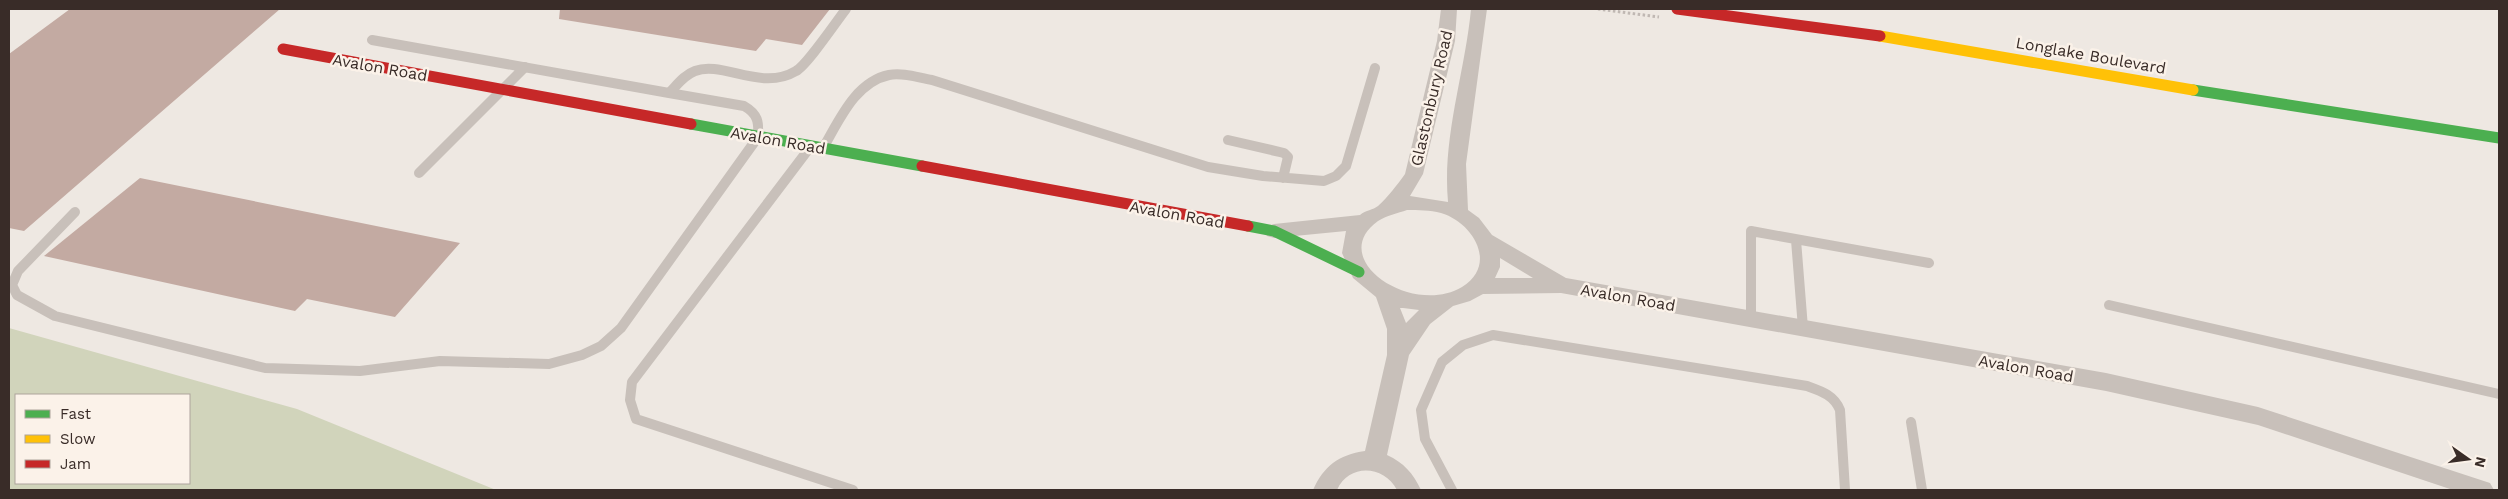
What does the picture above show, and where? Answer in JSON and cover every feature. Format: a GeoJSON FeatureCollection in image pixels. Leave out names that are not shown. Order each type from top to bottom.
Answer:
{"type":"FeatureCollection","features":[{"type":"Feature","properties":{"kind":"main road","name":"Longlake Boulevard"},"geometry":{"type":"LineString","coordinates":[[1677,9],[1868,34],[2009,57],[2258,102],[2499,138]]}},
{"type":"Feature","properties":{"kind":"main road","name":"Longlake Boulevard"},"geometry":{"type":"LineString","coordinates":[[1800,13],[2255,95],[2499,132]]}},
{"type":"Feature","properties":{"kind":"main road","name":"Avalon Road"},"geometry":{"type":"LineString","coordinates":[[283,49],[1274,232],[1358,272]]}},
{"type":"Feature","properties":{"kind":"street","name":"Glastonbury Road"},"geometry":{"type":"LineString","coordinates":[[1387,207],[1403,192],[1414,174],[1446,41],[1449,9]]}},
{"type":"Feature","properties":{"kind":"street","name":"Glastonbury Road"},"geometry":{"type":"LineString","coordinates":[[1459,213],[1456,177],[1459,148],[1472,75],[1479,9]]}},
{"type":"Feature","properties":{"kind":"street"},"geometry":{"type":"LineString","coordinates":[[1405,203],[1424,203],[1442,206],[1459,213],[1476,226],[1487,241],[1491,257],[1488,272],[1479,286],[1464,296],[1446,302],[1425,304],[1403,301],[1385,294],[1370,285],[1358,272],[1352,259],[1351,245],[1355,233],[1363,222],[1387,207],[1405,203]]}},
{"type":"Feature","properties":{"kind":"street","name":"Avalon Road"},"geometry":{"type":"LineString","coordinates":[[1274,232],[1363,222]]}},
{"type":"Feature","properties":{"kind":"street"},"geometry":{"type":"LineString","coordinates":[[1487,241],[1561,285]]}},
{"type":"Feature","properties":{"kind":"street"},"geometry":{"type":"LineString","coordinates":[[1479,286],[1561,285]]}},
{"type":"Feature","properties":{"kind":"street","name":"Avalon Road"},"geometry":{"type":"LineString","coordinates":[[1561,285],[2106,382],[2188,399],[2258,416],[2482,490]]}},
{"type":"Feature","properties":{"kind":"street"},"geometry":{"type":"LineString","coordinates":[[1374,461],[1398,355],[1398,329],[1385,294]]}},
{"type":"Feature","properties":{"kind":"street"},"geometry":{"type":"LineString","coordinates":[[1398,355],[1410,330],[1424,316],[1446,302]]}},
{"type":"Feature","properties":{"kind":"street"},"geometry":{"type":"LineString","coordinates":[[1325,490],[1328,480],[1335,471],[1346,464],[1360,460],[1387,464],[1398,472],[1406,482],[1409,490]]}},
{"type":"Feature","properties":{"kind":"lane"},"geometry":{"type":"LineString","coordinates":[[669,94],[687,75],[697,70],[773,79],[790,75],[798,70],[846,9]]}},
{"type":"Feature","properties":{"kind":"lane"},"geometry":{"type":"LineString","coordinates":[[75,212],[18,271],[12,285],[17,295],[55,316],[265,368],[360,371],[440,361],[549,364],[582,355],[601,346],[621,328],[758,137],[760,118],[755,111],[744,106],[372,40]]}},
{"type":"Feature","properties":{"kind":"lane"},"geometry":{"type":"LineString","coordinates":[[419,173],[525,68]]}},
{"type":"Feature","properties":{"kind":"lane"},"geometry":{"type":"LineString","coordinates":[[853,490],[636,418],[629,406],[628,393],[632,382],[858,95],[874,80],[891,74],[932,80],[1208,167],[1283,178],[1324,181],[1336,176],[1346,166],[1375,68]]}},
{"type":"Feature","properties":{"kind":"lane"},"geometry":{"type":"LineString","coordinates":[[1228,140],[1284,152],[1288,157],[1283,178]]}},
{"type":"Feature","properties":{"kind":"lane"},"geometry":{"type":"LineString","coordinates":[[1751,319],[1751,231],[1929,263]]}},
{"type":"Feature","properties":{"kind":"lane"},"geometry":{"type":"LineString","coordinates":[[1796,240],[1803,328]]}},
{"type":"Feature","properties":{"kind":"lane"},"geometry":{"type":"LineString","coordinates":[[2109,305],[2499,394]]}},
{"type":"Feature","properties":{"kind":"lane"},"geometry":{"type":"LineString","coordinates":[[1452,490],[1425,439],[1422,410],[1442,362],[1463,345],[1493,335],[1807,386],[1826,393],[1837,403],[1841,415],[1845,490]]}},
{"type":"Feature","properties":{"kind":"lane"},"geometry":{"type":"LineString","coordinates":[[1911,422],[1922,490]]}},
{"type":"Feature","properties":{"kind":"green space"},"geometry":{"type":"Polygon","coordinates":[[[9,328],[297,409],[496,490],[9,490],[9,328]]]}},
{"type":"Feature","properties":{"kind":"building"},"geometry":{"type":"Polygon","coordinates":[[[70,9],[280,9],[24,231],[9,228],[9,54],[70,9]]]}},
{"type":"Feature","properties":{"kind":"building"},"geometry":{"type":"Polygon","coordinates":[[[560,9],[830,9],[802,45],[766,39],[756,51],[559,19],[560,9]]]}},
{"type":"Feature","properties":{"kind":"building"},"geometry":{"type":"Polygon","coordinates":[[[140,178],[460,243],[395,317],[307,299],[295,311],[44,256],[140,178]]]}},
{"type":"Feature","properties":{"kind":"traffic: fast"},"geometry":{"type":"LineString","coordinates":[[2193,90],[2499,138]]}},
{"type":"Feature","properties":{"kind":"traffic: fast"},"geometry":{"type":"LineString","coordinates":[[691,124],[922,166]]}},
{"type":"Feature","properties":{"kind":"traffic: fast"},"geometry":{"type":"LineString","coordinates":[[1248,226],[1274,231],[1359,272]]}},
{"type":"Feature","properties":{"kind":"traffic: slow"},"geometry":{"type":"LineString","coordinates":[[1880,36],[2193,90]]}},
{"type":"Feature","properties":{"kind":"traffic: jam"},"geometry":{"type":"LineString","coordinates":[[1677,9],[1880,36]]}},
{"type":"Feature","properties":{"kind":"traffic: jam"},"geometry":{"type":"LineString","coordinates":[[283,49],[691,124]]}},
{"type":"Feature","properties":{"kind":"traffic: jam"},"geometry":{"type":"LineString","coordinates":[[922,166],[1248,226]]}}]}
